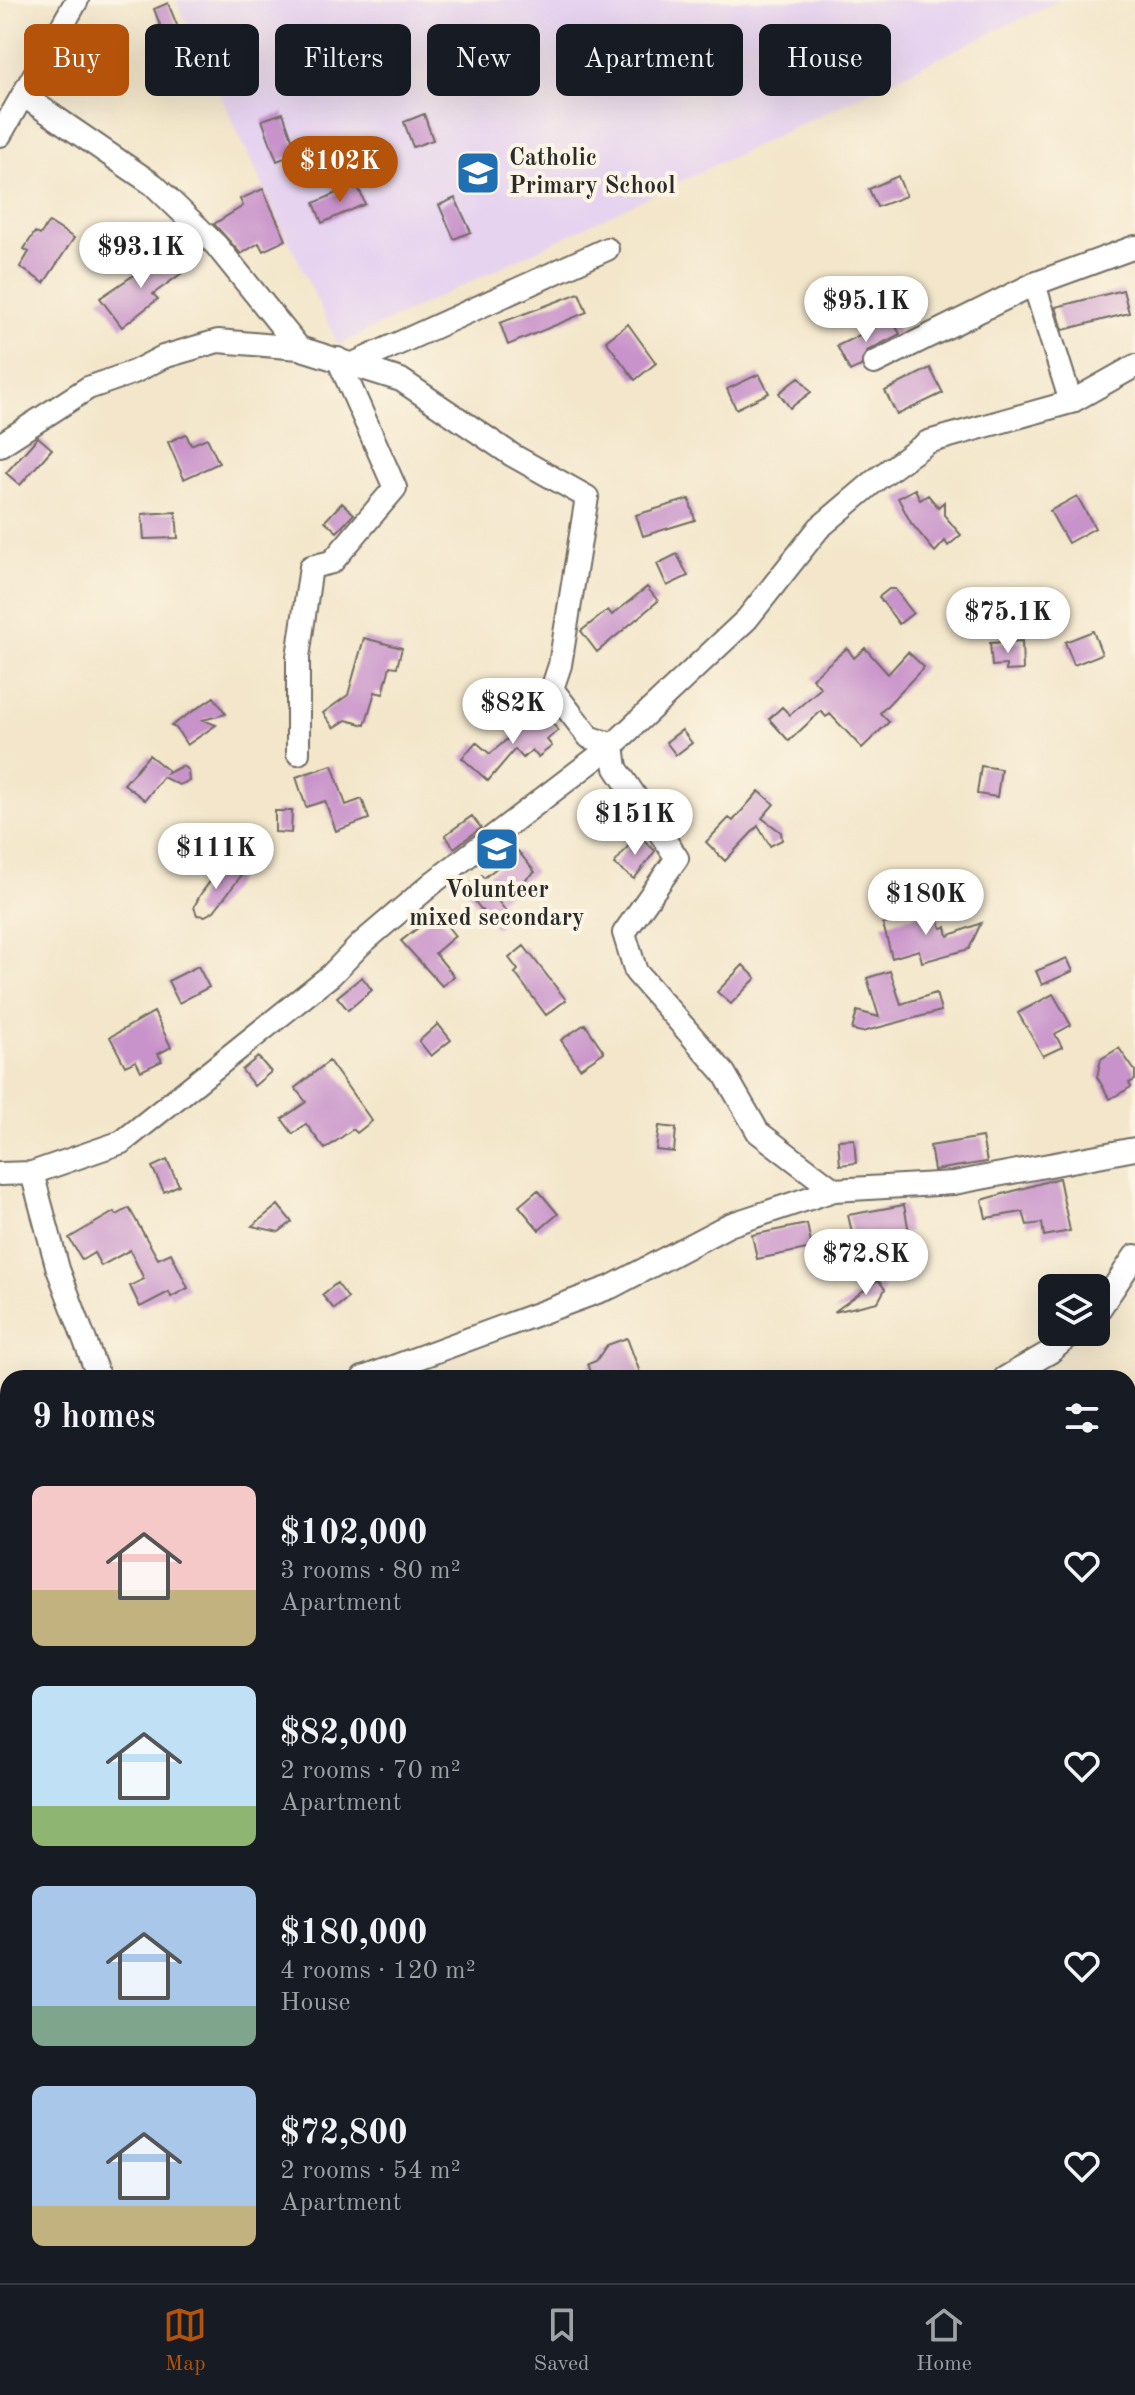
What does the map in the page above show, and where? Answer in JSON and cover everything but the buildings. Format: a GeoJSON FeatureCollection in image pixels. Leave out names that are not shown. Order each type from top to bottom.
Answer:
{"type":"FeatureCollection","features":[{"type":"Feature","properties":{"kind":"street"},"geometry":{"type":"LineString","coordinates":[[64,24],[77,0]]}},
{"type":"Feature","properties":{"kind":"street"},"geometry":{"type":"LineString","coordinates":[[0,135],[24,96],[154,185],[216,245],[299,348]]}},
{"type":"Feature","properties":{"kind":"street"},"geometry":{"type":"LineString","coordinates":[[874,363],[1034,284],[1135,247]]}},
{"type":"Feature","properties":{"kind":"street"},"geometry":{"type":"LineString","coordinates":[[346,362],[607,249]]}},
{"type":"Feature","properties":{"kind":"street"},"geometry":{"type":"LineString","coordinates":[[1034,284],[1071,402]]}},
{"type":"Feature","properties":{"kind":"street"},"geometry":{"type":"LineString","coordinates":[[0,445],[88,388],[163,357],[218,341],[299,348],[401,380],[512,455],[587,497],[560,665],[552,689],[589,737],[613,745]]}},
{"type":"Feature","properties":{"kind":"street"},"geometry":{"type":"LineString","coordinates":[[298,753],[298,657],[311,567],[332,562],[395,488],[346,362]]}},
{"type":"Feature","properties":{"kind":"street"},"geometry":{"type":"LineString","coordinates":[[0,1174],[32,1173],[122,1142],[331,975],[361,944],[435,881],[613,745],[747,619],[819,528],[877,479],[928,442],[1071,402],[1135,366]]}},
{"type":"Feature","properties":{"kind":"street"},"geometry":{"type":"LineString","coordinates":[[613,745],[616,768],[677,858],[624,933],[636,972],[724,1073],[758,1132],[834,1190]]}},
{"type":"Feature","properties":{"kind":"street"},"geometry":{"type":"LineString","coordinates":[[385,1370],[611,1287],[729,1225],[834,1190],[954,1183],[1135,1149]]}},
{"type":"Feature","properties":{"kind":"street"},"geometry":{"type":"LineString","coordinates":[[32,1173],[58,1269],[96,1370]]}},
{"type":"Feature","properties":{"kind":"street"},"geometry":{"type":"LineString","coordinates":[[1110,1293],[1135,1256]]}},
{"type":"Feature","properties":{"kind":"street"},"geometry":{"type":"LineString","coordinates":[[1019,1370],[1057,1346]]}},
{"type":"Feature","properties":{"kind":"shaded area","name":"Catholic Primary School"},"geometry":{"type":"Polygon","coordinates":[[[176,0],[1060,0],[891,81],[891,24],[759,24],[759,96],[859,96],[338,345],[221,96],[259,96],[259,24],[187,24],[176,0]]]}},
{"type":"Feature","properties":{"kind":"place","name":"Catholic Primary School"},"geometry":{"type":"Point","coordinates":[478,173]}},
{"type":"Feature","properties":{"kind":"place","name":"Volunteer mixed secondary"},"geometry":{"type":"Point","coordinates":[497,849]}}]}
